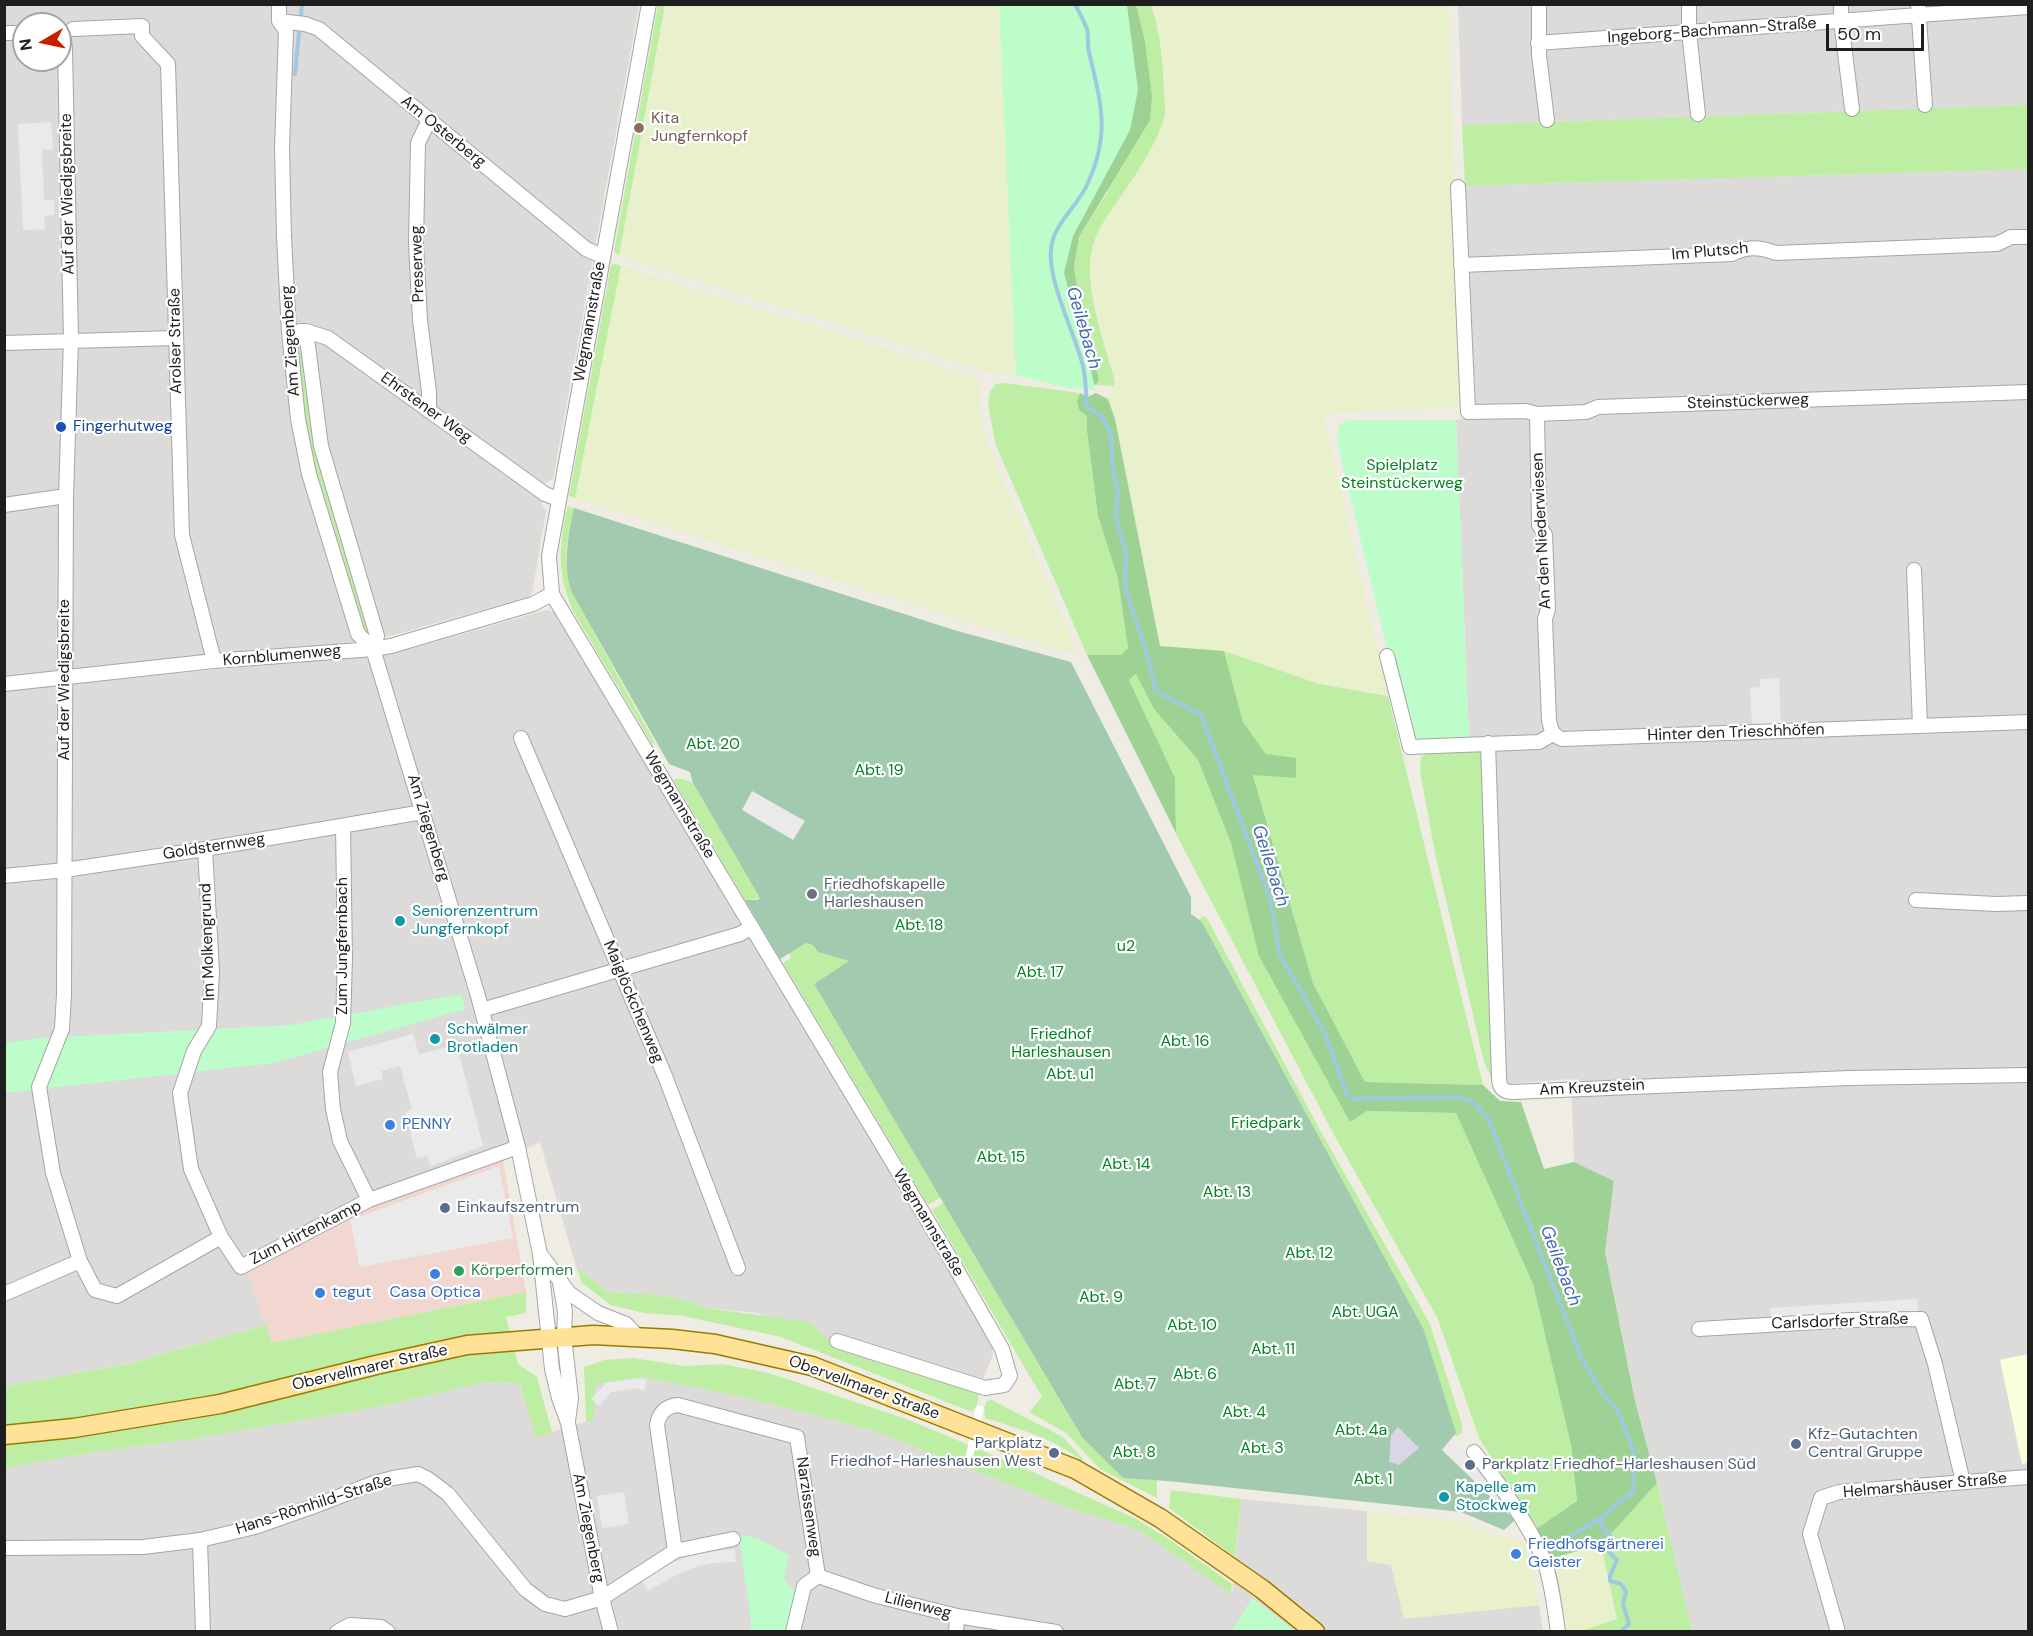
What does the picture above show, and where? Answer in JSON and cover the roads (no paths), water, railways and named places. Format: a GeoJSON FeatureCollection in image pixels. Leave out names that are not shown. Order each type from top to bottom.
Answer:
{"type":"FeatureCollection","features":[{"type":"Feature","properties":{"kind":"main road","name":"Obervellmarer Straße"},"geometry":{"type":"LineString","coordinates":[[4,1435],[74,1428],[220,1404],[467,1345],[593,1335],[715,1344],[812,1366],[1075,1468],[1160,1518],[1262,1589],[1314,1631]]}},
{"type":"Feature","properties":{"kind":"street","name":"Am Ziegenberg"},"geometry":{"type":"LineString","coordinates":[[279,4],[279,21],[286,31],[282,148],[289,332],[303,452],[358,634],[373,649],[482,1010],[518,1147],[557,1338],[552,1369],[568,1424],[602,1598],[611,1632]]}},
{"type":"Feature","properties":{"kind":"street","name":"Wegmannstraße"},"geometry":{"type":"LineString","coordinates":[[649,4],[558,498],[549,556],[552,594],[990,1328],[1002,1349],[1010,1376],[1004,1385],[985,1388],[837,1341]]}},
{"type":"Feature","properties":{"kind":"street"},"geometry":{"type":"LineString","coordinates":[[1539,4],[1538,44],[1547,120]]}},
{"type":"Feature","properties":{"kind":"street"},"geometry":{"type":"LineString","coordinates":[[1689,4],[1689,32],[1698,114]]}},
{"type":"Feature","properties":{"kind":"street"},"geometry":{"type":"LineString","coordinates":[[1841,4],[1851,109]]}},
{"type":"Feature","properties":{"kind":"street","name":"Ingeborg-Bachmann-Straße"},"geometry":{"type":"LineString","coordinates":[[1538,44],[1841,21],[1918,10],[2028,7]]}},
{"type":"Feature","properties":{"kind":"street"},"geometry":{"type":"LineString","coordinates":[[1918,10],[1926,105]]}},
{"type":"Feature","properties":{"kind":"street","name":"Am Osterberg"},"geometry":{"type":"LineString","coordinates":[[279,21],[305,24],[319,29],[586,249],[602,256]]}},
{"type":"Feature","properties":{"kind":"street","name":"Arolser Straße"},"geometry":{"type":"LineString","coordinates":[[72,32],[142,26],[142,36],[168,64],[182,535],[214,661]]}},
{"type":"Feature","properties":{"kind":"street","name":"Auf der Wiedigsbreite"},"geometry":{"type":"LineString","coordinates":[[65,72],[71,340],[66,496],[64,994],[62,1029],[39,1087],[53,1173],[80,1261],[95,1290],[117,1296],[221,1237]]}},
{"type":"Feature","properties":{"kind":"street","name":"Preserweg"},"geometry":{"type":"LineString","coordinates":[[429,120],[418,143],[416,244],[420,320],[429,392],[429,411]]}},
{"type":"Feature","properties":{"kind":"street"},"geometry":{"type":"LineString","coordinates":[[1458,187],[1461,265]]}},
{"type":"Feature","properties":{"kind":"street","name":"Im Plutsch"},"geometry":{"type":"LineString","coordinates":[[1461,265],[1732,254],[1741,249],[1761,248],[1776,253],[1997,244],[2011,237],[2028,237]]}},
{"type":"Feature","properties":{"kind":"street","name":"Steinstückerweg"},"geometry":{"type":"LineString","coordinates":[[1461,265],[1468,412],[1526,411],[1537,414],[1586,412],[1598,407],[2028,392]]}},
{"type":"Feature","properties":{"kind":"street","name":"Am Ziegenberg"},"geometry":{"type":"LineString","coordinates":[[306,331],[321,446],[377,636],[373,649]]}},
{"type":"Feature","properties":{"kind":"street","name":"Ehrstener Weg"},"geometry":{"type":"LineString","coordinates":[[289,332],[306,331],[328,338],[544,494],[558,498]]}},
{"type":"Feature","properties":{"kind":"street"},"geometry":{"type":"LineString","coordinates":[[4,343],[175,338]]}},
{"type":"Feature","properties":{"kind":"street","name":"An den Niederwiesen"},"geometry":{"type":"LineString","coordinates":[[1537,414],[1539,525],[1545,535],[1548,609],[1545,619],[1549,720],[1553,734]]}},
{"type":"Feature","properties":{"kind":"street"},"geometry":{"type":"LineString","coordinates":[[4,505],[66,496]]}},
{"type":"Feature","properties":{"kind":"street"},"geometry":{"type":"LineString","coordinates":[[1914,570],[1920,726]]}},
{"type":"Feature","properties":{"kind":"street","name":"Kornblumenweg"},"geometry":{"type":"LineString","coordinates":[[4,684],[214,661],[373,649],[391,646],[533,604],[552,594]]}},
{"type":"Feature","properties":{"kind":"street","name":"Hinter den Trieschhöfen"},"geometry":{"type":"LineString","coordinates":[[1387,656],[1410,747],[1539,742],[1553,734],[1562,739],[2028,722]]}},
{"type":"Feature","properties":{"kind":"street","name":"Maiglöckchenweg"},"geometry":{"type":"LineString","coordinates":[[521,738],[665,1076],[738,1268]]}},
{"type":"Feature","properties":{"kind":"street","name":"Am Kreuzstein"},"geometry":{"type":"LineString","coordinates":[[1488,743],[1499,1083],[1503,1090],[1522,1092],[1838,1078],[2028,1075]]}},
{"type":"Feature","properties":{"kind":"street","name":"Goldsternweg"},"geometry":{"type":"LineString","coordinates":[[4,876],[65,870],[205,849],[423,812]]}},
{"type":"Feature","properties":{"kind":"street","name":"Zum Jungfernbach"},"geometry":{"type":"LineString","coordinates":[[343,826],[343,1016],[330,1072],[333,1109],[340,1141],[369,1200]]}},
{"type":"Feature","properties":{"kind":"street","name":"Im Molkengrund"},"geometry":{"type":"LineString","coordinates":[[205,849],[212,971],[209,1026],[194,1051],[180,1093],[191,1169],[221,1237]]}},
{"type":"Feature","properties":{"kind":"street"},"geometry":{"type":"LineString","coordinates":[[1916,900],[1996,904],[2028,903]]}},
{"type":"Feature","properties":{"kind":"street"},"geometry":{"type":"LineString","coordinates":[[482,1010],[740,934],[752,927]]}},
{"type":"Feature","properties":{"kind":"street","name":"Zum Hirtenkamp"},"geometry":{"type":"LineString","coordinates":[[221,1237],[241,1267],[369,1200],[518,1147]]}},
{"type":"Feature","properties":{"kind":"street"},"geometry":{"type":"LineString","coordinates":[[540,1254],[569,1293],[598,1313],[626,1324],[638,1337]]}},
{"type":"Feature","properties":{"kind":"street"},"geometry":{"type":"LineString","coordinates":[[4,1294],[80,1261]]}},
{"type":"Feature","properties":{"kind":"street"},"geometry":{"type":"LineString","coordinates":[[557,1338],[565,1312],[560,1281]]}},
{"type":"Feature","properties":{"kind":"street","name":"Carlsdorfer Straße"},"geometry":{"type":"LineString","coordinates":[[1699,1329],[1850,1320],[1921,1320],[1935,1364],[1963,1482]]}},
{"type":"Feature","properties":{"kind":"street","name":"Narzissenweg"},"geometry":{"type":"LineString","coordinates":[[675,1551],[658,1433],[659,1418],[667,1408],[678,1405],[797,1437],[818,1576],[804,1586],[793,1632]]}},
{"type":"Feature","properties":{"kind":"street"},"geometry":{"type":"LineString","coordinates":[[1474,1452],[1501,1487],[1544,1560],[1558,1632]]}},
{"type":"Feature","properties":{"kind":"street","name":"Hans-Römhild-Straße"},"geometry":{"type":"LineString","coordinates":[[4,1548],[143,1546],[200,1540],[274,1520],[374,1483],[418,1474],[448,1494],[525,1589],[545,1605],[565,1609],[602,1598]]}},
{"type":"Feature","properties":{"kind":"street","name":"Helmarshäuser Straße"},"geometry":{"type":"LineString","coordinates":[[1838,1632],[1810,1534],[1821,1498],[1839,1492],[2028,1477]]}},
{"type":"Feature","properties":{"kind":"street"},"geometry":{"type":"LineString","coordinates":[[602,1598],[675,1551],[733,1539]]}},
{"type":"Feature","properties":{"kind":"street"},"geometry":{"type":"LineString","coordinates":[[200,1540],[204,1632]]}},
{"type":"Feature","properties":{"kind":"street","name":"Lilienweg"},"geometry":{"type":"LineString","coordinates":[[818,1576],[873,1595],[957,1616],[1056,1632]]}},
{"type":"Feature","properties":{"kind":"street"},"geometry":{"type":"LineString","coordinates":[[956,1632],[957,1616]]}},
{"type":"Feature","properties":{"kind":"street"},"geometry":{"type":"LineString","coordinates":[[337,1632],[350,1625],[381,1627],[388,1632]]}},
{"type":"Feature","properties":{"kind":"waterway"},"geometry":{"type":"LineString","coordinates":[[301,15],[302,4]]}},
{"type":"Feature","properties":{"kind":"waterway","name":"Geilebach"},"geometry":{"type":"LineString","coordinates":[[1075,4],[1088,32],[1088,49],[1102,118],[1101,134],[1099,150],[1087,185],[1063,220],[1052,243],[1052,271],[1083,366],[1087,407],[1102,417],[1111,434],[1113,470],[1118,491],[1116,519],[1126,551],[1125,587],[1149,660],[1156,691],[1201,715],[1270,898],[1280,955],[1324,1032],[1347,1094],[1353,1099],[1458,1097],[1474,1103],[1488,1118],[1581,1357],[1601,1391],[1618,1411],[1633,1449],[1633,1491],[1602,1517],[1601,1521],[1603,1529],[1612,1538],[1608,1544],[1608,1551],[1617,1560],[1610,1581],[1621,1584],[1626,1592],[1623,1604],[1629,1624],[1620,1632]]}},
{"type":"Feature","properties":{"kind":"waterway"},"geometry":{"type":"LineString","coordinates":[[295,74],[299,33]]}},
{"type":"Feature","properties":{"kind":"waterway"},"geometry":{"type":"LineString","coordinates":[[1564,1540],[1602,1517]]}},
{"type":"Feature","properties":{"kind":"place","name":"Kita Jungfernkopf"},"geometry":{"type":"Point","coordinates":[639,128]}},
{"type":"Feature","properties":{"kind":"place","name":"Fingerhutweg"},"geometry":{"type":"Point","coordinates":[61,427]}},
{"type":"Feature","properties":{"kind":"place","name":"Friedhofskapelle Harleshausen"},"geometry":{"type":"Point","coordinates":[812,894]}},
{"type":"Feature","properties":{"kind":"place","name":"Seniorenzentrum Jungfernkopf"},"geometry":{"type":"Point","coordinates":[400,921]}},
{"type":"Feature","properties":{"kind":"place","name":"Schwälmer Brotladen"},"geometry":{"type":"Point","coordinates":[435,1039]}},
{"type":"Feature","properties":{"kind":"place","name":"PENNY"},"geometry":{"type":"Point","coordinates":[390,1125]}},
{"type":"Feature","properties":{"kind":"place","name":"Einkaufszentrum"},"geometry":{"type":"Point","coordinates":[445,1208]}},
{"type":"Feature","properties":{"kind":"place","name":"Körperformen"},"geometry":{"type":"Point","coordinates":[459,1271]}},
{"type":"Feature","properties":{"kind":"place","name":"Casa Optica"},"geometry":{"type":"Point","coordinates":[435,1274]}},
{"type":"Feature","properties":{"kind":"place","name":"tegut"},"geometry":{"type":"Point","coordinates":[320,1293]}},
{"type":"Feature","properties":{"kind":"place","name":"Kfz-Gutachten Central Gruppe"},"geometry":{"type":"Point","coordinates":[1796,1444]}},
{"type":"Feature","properties":{"kind":"place","name":"Parkplatz Friedhof-Harleshausen West"},"geometry":{"type":"Point","coordinates":[1054,1453]}},
{"type":"Feature","properties":{"kind":"place","name":"Parkplatz Friedhof-Harleshausen Süd"},"geometry":{"type":"Point","coordinates":[1470,1465]}},
{"type":"Feature","properties":{"kind":"place","name":"Kapelle am Stockweg"},"geometry":{"type":"Point","coordinates":[1444,1497]}},
{"type":"Feature","properties":{"kind":"place","name":"Friedhofsgärtnerei Geister"},"geometry":{"type":"Point","coordinates":[1516,1554]}},
{"type":"Feature","properties":{"kind":"park label","name":"Spielplatz Steinstückerweg"},"geometry":{"type":"Point","coordinates":[1402,475]}},
{"type":"Feature","properties":{"kind":"park label","name":"Abt. 20"},"geometry":{"type":"Point","coordinates":[713,745]}},
{"type":"Feature","properties":{"kind":"park label","name":"Abt. 19"},"geometry":{"type":"Point","coordinates":[879,771]}},
{"type":"Feature","properties":{"kind":"park label","name":"Abt. 18"},"geometry":{"type":"Point","coordinates":[919,926]}},
{"type":"Feature","properties":{"kind":"park label","name":"u2"},"geometry":{"type":"Point","coordinates":[1126,947]}},
{"type":"Feature","properties":{"kind":"park label","name":"Abt. 17"},"geometry":{"type":"Point","coordinates":[1040,973]}},
{"type":"Feature","properties":{"kind":"park label","name":"Abt. 16"},"geometry":{"type":"Point","coordinates":[1185,1042]}},
{"type":"Feature","properties":{"kind":"park label","name":"Friedhof Harleshausen"},"geometry":{"type":"Point","coordinates":[1061,1044]}},
{"type":"Feature","properties":{"kind":"park label","name":"Abt. u1"},"geometry":{"type":"Point","coordinates":[1070,1075]}},
{"type":"Feature","properties":{"kind":"park label","name":"Friedpark"},"geometry":{"type":"Point","coordinates":[1266,1124]}},
{"type":"Feature","properties":{"kind":"park label","name":"Abt. 15"},"geometry":{"type":"Point","coordinates":[1001,1158]}},
{"type":"Feature","properties":{"kind":"park label","name":"Abt. 14"},"geometry":{"type":"Point","coordinates":[1126,1165]}},
{"type":"Feature","properties":{"kind":"park label","name":"Abt. 13"},"geometry":{"type":"Point","coordinates":[1227,1193]}},
{"type":"Feature","properties":{"kind":"park label","name":"Abt. 12"},"geometry":{"type":"Point","coordinates":[1309,1254]}},
{"type":"Feature","properties":{"kind":"park label","name":"Abt. 9"},"geometry":{"type":"Point","coordinates":[1101,1298]}},
{"type":"Feature","properties":{"kind":"park label","name":"Abt. UGA"},"geometry":{"type":"Point","coordinates":[1365,1313]}},
{"type":"Feature","properties":{"kind":"park label","name":"Abt. 10"},"geometry":{"type":"Point","coordinates":[1192,1326]}},
{"type":"Feature","properties":{"kind":"park label","name":"Abt. 11"},"geometry":{"type":"Point","coordinates":[1273,1350]}},
{"type":"Feature","properties":{"kind":"park label","name":"Abt. 6"},"geometry":{"type":"Point","coordinates":[1195,1375]}},
{"type":"Feature","properties":{"kind":"park label","name":"Abt. 7"},"geometry":{"type":"Point","coordinates":[1135,1385]}},
{"type":"Feature","properties":{"kind":"park label","name":"Abt. 4"},"geometry":{"type":"Point","coordinates":[1244,1413]}},
{"type":"Feature","properties":{"kind":"park label","name":"Abt. 4a"},"geometry":{"type":"Point","coordinates":[1361,1431]}},
{"type":"Feature","properties":{"kind":"park label","name":"Abt. 3"},"geometry":{"type":"Point","coordinates":[1262,1449]}},
{"type":"Feature","properties":{"kind":"park label","name":"Abt. 8"},"geometry":{"type":"Point","coordinates":[1134,1453]}},
{"type":"Feature","properties":{"kind":"park label","name":"Abt. 1"},"geometry":{"type":"Point","coordinates":[1373,1480]}}]}
